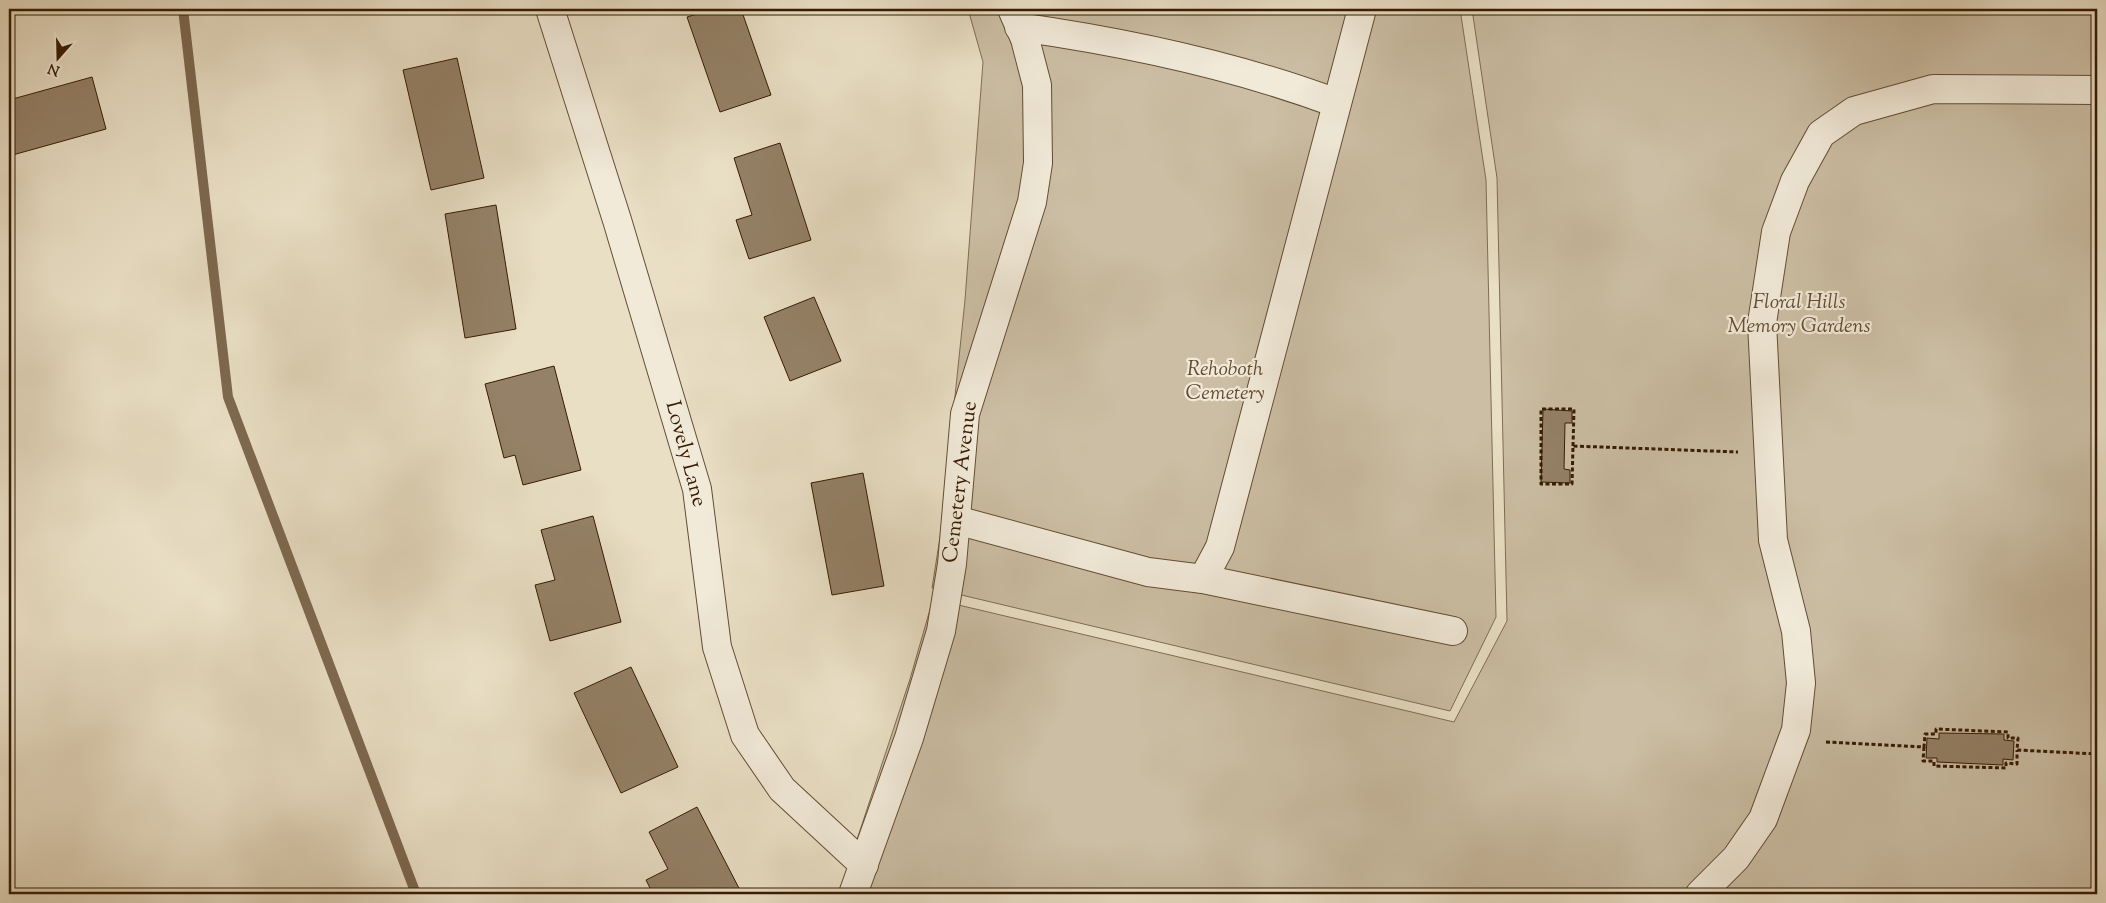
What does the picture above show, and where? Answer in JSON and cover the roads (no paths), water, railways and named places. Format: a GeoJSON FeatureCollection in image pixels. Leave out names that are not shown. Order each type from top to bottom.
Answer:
{"type":"FeatureCollection","features":[{"type":"Feature","properties":{"kind":"street","name":"Lovely Lane"},"geometry":{"type":"LineString","coordinates":[[550,9],[617,220],[697,489],[717,647],[744,735],[782,789],[864,865]]}},
{"type":"Feature","properties":{"kind":"street"},"geometry":{"type":"LineString","coordinates":[[1203,580],[1220,547],[1362,9]]}},
{"type":"Feature","properties":{"kind":"street","name":"Cemetery Avenue"},"geometry":{"type":"LineString","coordinates":[[853,894],[909,738],[941,631],[956,520],[965,414],[1032,202],[1036,173],[1037,85],[1016,18]]}},
{"type":"Feature","properties":{"kind":"street"},"geometry":{"type":"LineString","coordinates":[[1016,18],[1284,84],[1336,104]]}},
{"type":"Feature","properties":{"kind":"street"},"geometry":{"type":"LineString","coordinates":[[1700,894],[1736,858],[1763,819],[1796,730],[1801,683],[1796,631],[1773,540],[1762,323],[1776,232],[1795,181],[1822,134],[1854,111],[1933,88],[2097,90]]}},
{"type":"Feature","properties":{"kind":"street"},"geometry":{"type":"LineString","coordinates":[[956,520],[1148,572],[1203,580],[1453,631]]}},
{"type":"Feature","properties":{"kind":"waterway"},"geometry":{"type":"LineString","coordinates":[[183,9],[228,397],[416,894]]}},
{"type":"Feature","properties":{"kind":"park label","name":"Floral Hills Memory Gardens"},"geometry":{"type":"Point","coordinates":[1799,315]}},
{"type":"Feature","properties":{"kind":"park label","name":"Rehoboth Cemetery"},"geometry":{"type":"Point","coordinates":[1225,382]}}]}
